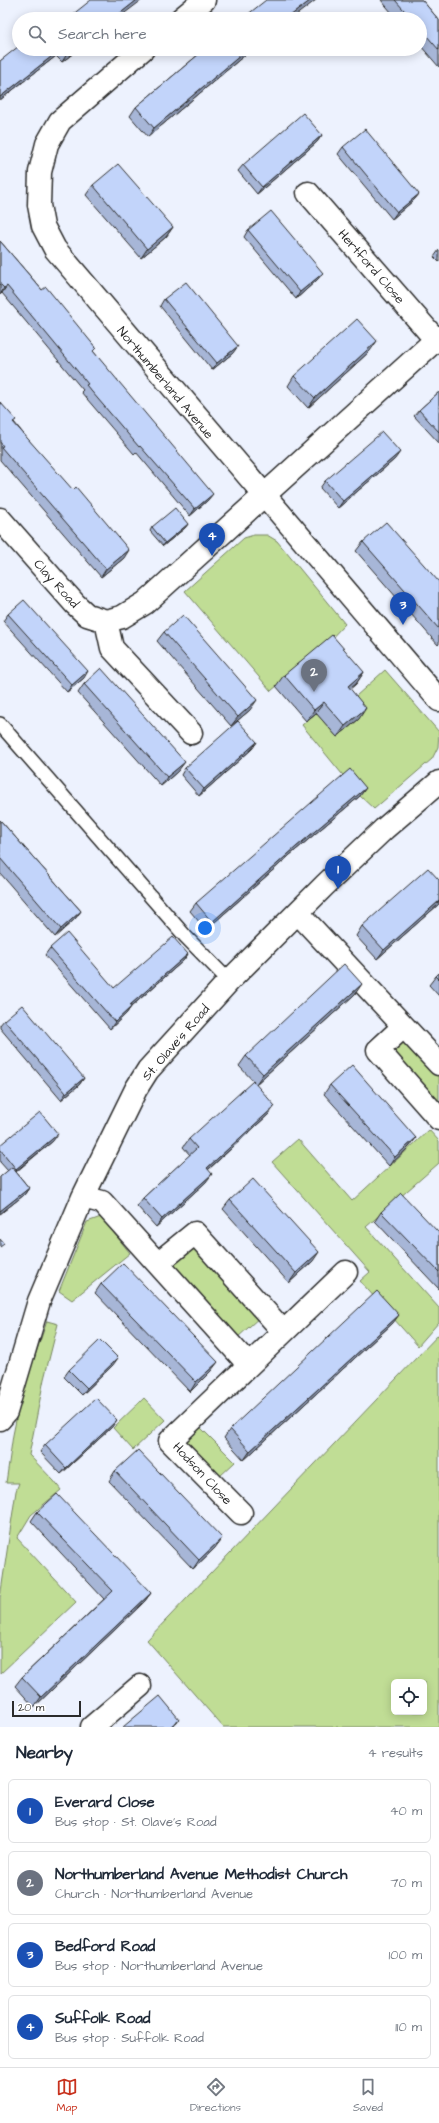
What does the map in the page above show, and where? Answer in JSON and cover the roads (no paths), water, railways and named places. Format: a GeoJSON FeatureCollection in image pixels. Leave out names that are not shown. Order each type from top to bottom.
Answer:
{"type":"FeatureCollection","features":[{"type":"Feature","properties":{"kind":"street"},"geometry":{"type":"LineString","coordinates":[[189,12],[204,0]]}},
{"type":"Feature","properties":{"kind":"street","name":"Northumberland Avenue"},"geometry":{"type":"LineString","coordinates":[[135,56],[60,121],[47,144],[40,172],[39,205],[43,226],[55,249],[439,700]]}},
{"type":"Feature","properties":{"kind":"street","name":"Hertford Close"},"geometry":{"type":"LineString","coordinates":[[308,193],[437,338]]}},
{"type":"Feature","properties":{"kind":"street"},"geometry":{"type":"LineString","coordinates":[[191,733],[112,648],[106,621],[122,617],[145,603],[227,531],[263,495],[437,338]]}},
{"type":"Feature","properties":{"kind":"street","name":"Clay Road"},"geometry":{"type":"LineString","coordinates":[[0,519],[75,604],[87,615],[106,621]]}},
{"type":"Feature","properties":{"kind":"street","name":"St. Olave's Road"},"geometry":{"type":"LineString","coordinates":[[0,1419],[6,1412],[39,1301],[83,1197],[136,1089],[148,1070],[229,982],[298,913],[384,829],[439,782]]}},
{"type":"Feature","properties":{"kind":"street"},"geometry":{"type":"LineString","coordinates":[[298,913],[439,1064]]}},
{"type":"Feature","properties":{"kind":"street"},"geometry":{"type":"LineString","coordinates":[[403,1027],[378,1050],[439,1120]]}},
{"type":"Feature","properties":{"kind":"street"},"geometry":{"type":"LineString","coordinates":[[83,1197],[102,1202],[248,1364]]}},
{"type":"Feature","properties":{"kind":"street"},"geometry":{"type":"LineString","coordinates":[[158,1263],[195,1233],[283,1331]]}},
{"type":"Feature","properties":{"kind":"street","name":"Hodson Close"},"geometry":{"type":"LineString","coordinates":[[241,1513],[170,1441],[248,1364],[346,1272]]}},
{"type":"Feature","properties":{"kind":"street"},"geometry":{"type":"LineString","coordinates":[[92,1727],[140,1686]]}},
{"type":"Feature","properties":{"kind":"lane"},"geometry":{"type":"LineString","coordinates":[[0,724],[186,938],[229,982]]}},
{"type":"Feature","properties":{"kind":"place","name":"Suffolk Road"},"geometry":{"type":"Point","coordinates":[212,556]}},
{"type":"Feature","properties":{"kind":"place","name":"Bedford Road"},"geometry":{"type":"Point","coordinates":[403,625]}},
{"type":"Feature","properties":{"kind":"place","name":"Northumberland Avenue Methodist Church"},"geometry":{"type":"Point","coordinates":[314,692]}},
{"type":"Feature","properties":{"kind":"place","name":"Everard Close"},"geometry":{"type":"Point","coordinates":[338,889]}}]}
